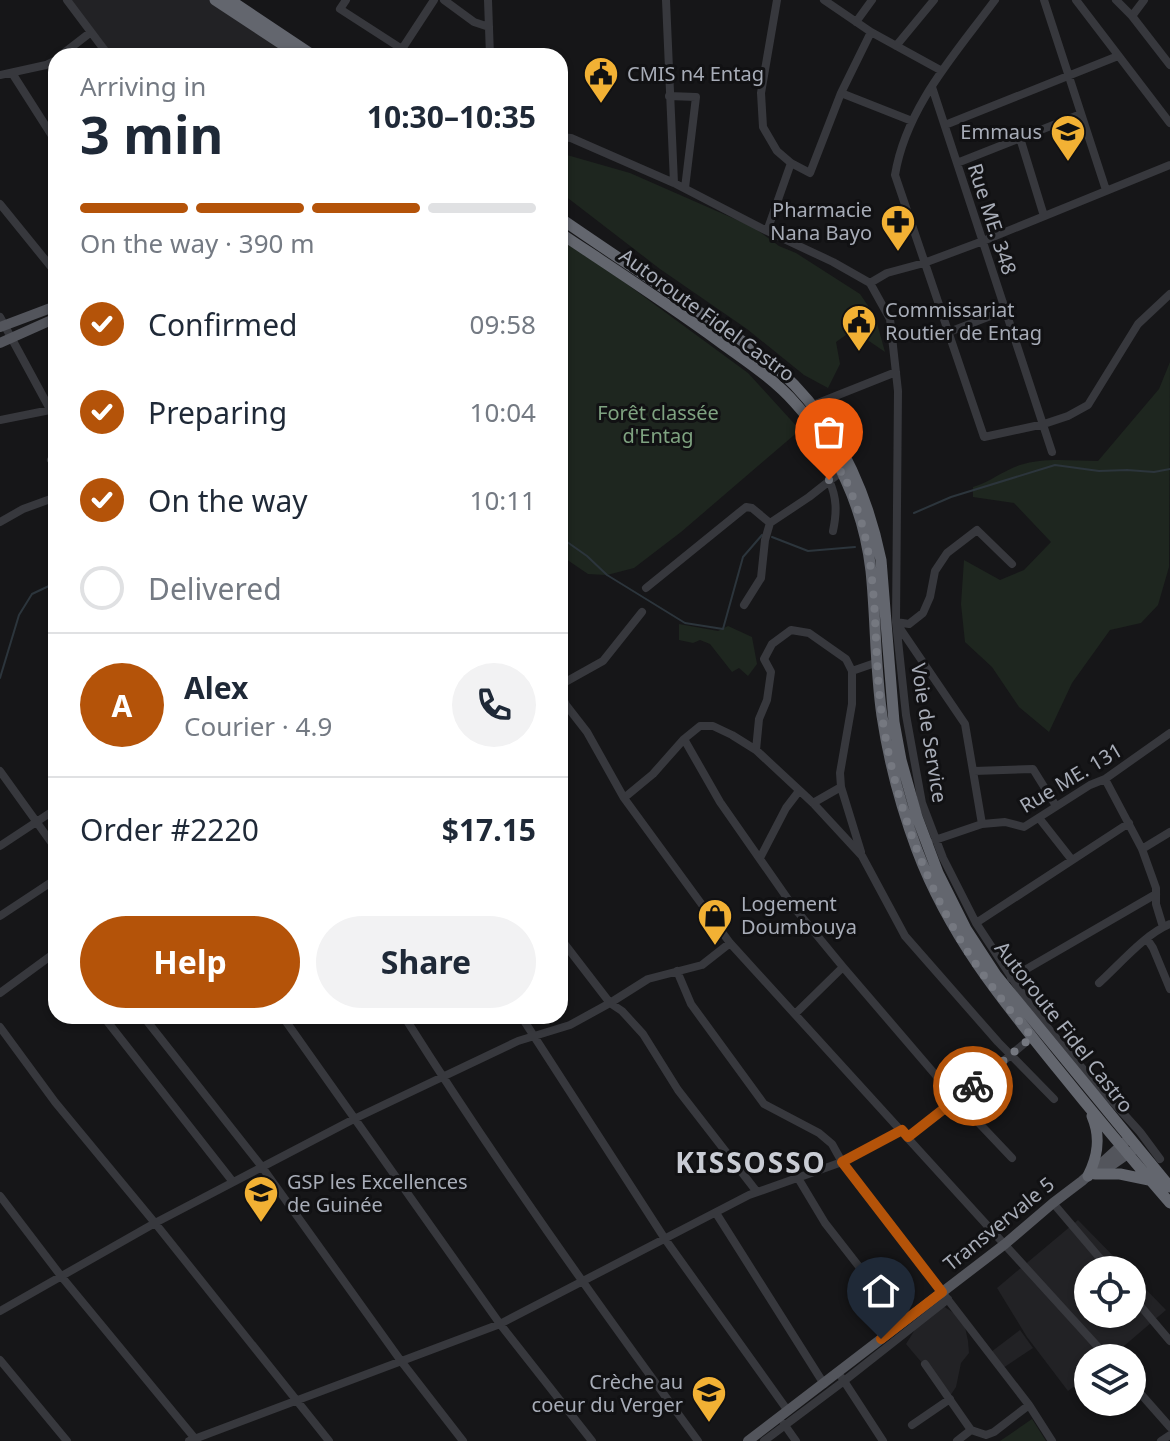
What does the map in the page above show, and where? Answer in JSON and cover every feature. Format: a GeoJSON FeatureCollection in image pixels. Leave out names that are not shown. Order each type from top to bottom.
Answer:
{"type":"FeatureCollection","features":[{"type":"Feature","properties":{"kind":"highway"},"geometry":{"type":"LineString","coordinates":[[215,0],[288,48]]}},
{"type":"Feature","properties":{"kind":"highway"},"geometry":{"type":"LineString","coordinates":[[230,0],[302,48]]}},
{"type":"Feature","properties":{"kind":"highway","name":"Autoroute Fidel Castro"},"geometry":{"type":"LineString","coordinates":[[568,223],[748,344],[781,371],[813,405],[835,437],[869,508],[891,622],[894,722],[901,760],[917,817],[938,873],[966,929],[996,975],[1170,1203]]}},
{"type":"Feature","properties":{"kind":"highway","name":"Autoroute Fidel Castro"},"geometry":{"type":"LineString","coordinates":[[568,238],[690,320],[773,382],[822,436],[852,492],[863,528],[874,600],[881,713],[892,770],[931,882],[986,978],[1032,1037],[1087,1105],[1128,1146],[1155,1161],[1170,1187]]}},
{"type":"Feature","properties":{"kind":"highway"},"geometry":{"type":"LineString","coordinates":[[1087,1105],[1098,1138],[1096,1156],[1088,1177],[1120,1174],[1150,1180]]}},
{"type":"Feature","properties":{"kind":"main road"},"geometry":{"type":"LineString","coordinates":[[2,323],[48,309]]}},
{"type":"Feature","properties":{"kind":"main road"},"geometry":{"type":"LineString","coordinates":[[0,343],[48,322]]}},
{"type":"Feature","properties":{"kind":"main road","name":"Transvervale 5"},"geometry":{"type":"LineString","coordinates":[[748,1441],[784,1418],[824,1384],[841,1376],[903,1323],[945,1296],[1053,1203],[1128,1146]]}},
{"type":"Feature","properties":{"kind":"street"},"geometry":{"type":"LineString","coordinates":[[67,0],[103,48]]}},
{"type":"Feature","properties":{"kind":"street"},"geometry":{"type":"LineString","coordinates":[[346,0],[340,9],[400,48]]}},
{"type":"Feature","properties":{"kind":"street"},"geometry":{"type":"LineString","coordinates":[[403,48],[434,0]]}},
{"type":"Feature","properties":{"kind":"street"},"geometry":{"type":"LineString","coordinates":[[444,0],[474,22],[489,27]]}},
{"type":"Feature","properties":{"kind":"street"},"geometry":{"type":"LineString","coordinates":[[488,0],[490,48]]}},
{"type":"Feature","properties":{"kind":"street"},"geometry":{"type":"LineString","coordinates":[[666,0],[674,183]]}},
{"type":"Feature","properties":{"kind":"street"},"geometry":{"type":"LineString","coordinates":[[777,0],[761,93],[763,127],[777,151],[810,173],[841,93],[871,32]]}},
{"type":"Feature","properties":{"kind":"street"},"geometry":{"type":"LineString","coordinates":[[824,0],[871,32],[942,71]]}},
{"type":"Feature","properties":{"kind":"street"},"geometry":{"type":"LineString","coordinates":[[856,22],[872,0]]}},
{"type":"Feature","properties":{"kind":"street"},"geometry":{"type":"LineString","coordinates":[[896,46],[934,0]]}},
{"type":"Feature","properties":{"kind":"street"},"geometry":{"type":"LineString","coordinates":[[995,0],[942,71],[912,121],[895,175],[984,437],[1044,424],[1088,405],[1138,324],[1170,294]]}},
{"type":"Feature","properties":{"kind":"street"},"geometry":{"type":"LineString","coordinates":[[1044,0],[1106,190]]}},
{"type":"Feature","properties":{"kind":"street"},"geometry":{"type":"LineString","coordinates":[[1076,0],[1170,123]]}},
{"type":"Feature","properties":{"kind":"street"},"geometry":{"type":"LineString","coordinates":[[1116,0],[1170,65]]}},
{"type":"Feature","properties":{"kind":"street"},"geometry":{"type":"LineString","coordinates":[[1132,16],[1144,0]]}},
{"type":"Feature","properties":{"kind":"street"},"geometry":{"type":"LineString","coordinates":[[71,48],[91,32]]}},
{"type":"Feature","properties":{"kind":"street"},"geometry":{"type":"LineString","coordinates":[[945,125],[1118,56]]}},
{"type":"Feature","properties":{"kind":"street"},"geometry":{"type":"LineString","coordinates":[[0,75],[48,64]]}},
{"type":"Feature","properties":{"kind":"street"},"geometry":{"type":"LineString","coordinates":[[12,73],[48,129]]}},
{"type":"Feature","properties":{"kind":"street","name":"Rue ME. 348"},"geometry":{"type":"LineString","coordinates":[[932,87],[1052,452]]}},
{"type":"Feature","properties":{"kind":"street"},"geometry":{"type":"LineString","coordinates":[[841,93],[912,121]]}},
{"type":"Feature","properties":{"kind":"street"},"geometry":{"type":"LineString","coordinates":[[669,96],[696,97],[685,188]]}},
{"type":"Feature","properties":{"kind":"street"},"geometry":{"type":"LineString","coordinates":[[957,163],[1081,114]]}},
{"type":"Feature","properties":{"kind":"street"},"geometry":{"type":"LineString","coordinates":[[568,138],[685,188],[870,283],[887,273],[983,241],[1170,165]]}},
{"type":"Feature","properties":{"kind":"street"},"geometry":{"type":"LineString","coordinates":[[1020,138],[1044,216]]}},
{"type":"Feature","properties":{"kind":"street"},"geometry":{"type":"LineString","coordinates":[[767,231],[791,163]]}},
{"type":"Feature","properties":{"kind":"street"},"geometry":{"type":"LineString","coordinates":[[0,204],[48,263]]}},
{"type":"Feature","properties":{"kind":"street","name":"Voie de Service"},"geometry":{"type":"LineString","coordinates":[[870,283],[890,319],[898,391],[891,622],[922,803],[943,858],[976,923],[1011,978],[1065,1049],[1140,1132],[1155,1161]]}},
{"type":"Feature","properties":{"kind":"street"},"geometry":{"type":"LineString","coordinates":[[949,332],[1006,310]]}},
{"type":"Feature","properties":{"kind":"street"},"geometry":{"type":"LineString","coordinates":[[2,323],[48,399]]}},
{"type":"Feature","properties":{"kind":"street"},"geometry":{"type":"LineString","coordinates":[[813,405],[896,372]]}},
{"type":"Feature","properties":{"kind":"street"},"geometry":{"type":"LineString","coordinates":[[0,420],[48,411]]}},
{"type":"Feature","properties":{"kind":"street"},"geometry":{"type":"LineString","coordinates":[[744,605],[761,578],[770,523],[842,471]]}},
{"type":"Feature","properties":{"kind":"street"},"geometry":{"type":"LineString","coordinates":[[829,480],[836,497],[833,531]]}},
{"type":"Feature","properties":{"kind":"street"},"geometry":{"type":"LineString","coordinates":[[1,519],[48,500]]}},
{"type":"Feature","properties":{"kind":"street"},"geometry":{"type":"LineString","coordinates":[[646,588],[746,507],[752,508],[770,523]]}},
{"type":"Feature","properties":{"kind":"street"},"geometry":{"type":"LineString","coordinates":[[891,622],[909,624],[923,613],[935,571],[947,553],[977,530],[1012,564]]}},
{"type":"Feature","properties":{"kind":"street"},"geometry":{"type":"LineString","coordinates":[[568,681],[603,661],[642,612]]}},
{"type":"Feature","properties":{"kind":"street"},"geometry":{"type":"LineString","coordinates":[[891,622],[965,724],[982,824],[935,840]]}},
{"type":"Feature","properties":{"kind":"street"},"geometry":{"type":"LineString","coordinates":[[756,750],[759,719],[767,700],[771,672],[764,659],[772,644],[791,630],[809,633],[846,659],[852,671],[852,704],[840,773],[841,787],[862,856],[905,936],[1011,1056],[1054,1099]]}},
{"type":"Feature","properties":{"kind":"street"},"geometry":{"type":"LineString","coordinates":[[852,671],[878,662]]}},
{"type":"Feature","properties":{"kind":"street"},"geometry":{"type":"LineString","coordinates":[[568,708],[587,732],[624,798],[730,943],[1095,1344]]}},
{"type":"Feature","properties":{"kind":"street"},"geometry":{"type":"LineString","coordinates":[[624,798],[653,774],[700,726],[713,726],[756,750],[813,803],[862,856]]}},
{"type":"Feature","properties":{"kind":"street","name":"Rue ME. 131"},"geometry":{"type":"LineString","coordinates":[[982,824],[1005,822],[1024,827],[1169,737]]}},
{"type":"Feature","properties":{"kind":"street"},"geometry":{"type":"LineString","coordinates":[[684,739],[720,802],[792,905],[957,1100],[1012,1158]]}},
{"type":"Feature","properties":{"kind":"street"},"geometry":{"type":"LineString","coordinates":[[974,771],[1033,769],[1056,806]]}},
{"type":"Feature","properties":{"kind":"street"},"geometry":{"type":"LineString","coordinates":[[0,771],[48,837]]}},
{"type":"Feature","properties":{"kind":"street"},"geometry":{"type":"LineString","coordinates":[[1099,983],[1147,939],[1166,926],[1156,904],[1156,888],[1142,849],[1105,779]]}},
{"type":"Feature","properties":{"kind":"street"},"geometry":{"type":"LineString","coordinates":[[813,803],[841,787]]}},
{"type":"Feature","properties":{"kind":"street"},"geometry":{"type":"LineString","coordinates":[[760,858],[786,808],[799,791]]}},
{"type":"Feature","properties":{"kind":"street"},"geometry":{"type":"LineString","coordinates":[[0,846],[48,814]]}},
{"type":"Feature","properties":{"kind":"street"},"geometry":{"type":"LineString","coordinates":[[1039,818],[1072,860]]}},
{"type":"Feature","properties":{"kind":"street"},"geometry":{"type":"LineString","coordinates":[[976,923],[1129,823]]}},
{"type":"Feature","properties":{"kind":"street"},"geometry":{"type":"LineString","coordinates":[[1142,849],[1170,832]]}},
{"type":"Feature","properties":{"kind":"street"},"geometry":{"type":"LineString","coordinates":[[0,916],[48,884]]}},
{"type":"Feature","properties":{"kind":"street"},"geometry":{"type":"LineString","coordinates":[[1011,978],[1156,894]]}},
{"type":"Feature","properties":{"kind":"street"},"geometry":{"type":"LineString","coordinates":[[1147,939],[1169,983]]}},
{"type":"Feature","properties":{"kind":"street"},"geometry":{"type":"LineString","coordinates":[[0,1311],[155,1223],[354,1119],[518,1041],[570,1025],[648,979],[702,965],[730,943]]}},
{"type":"Feature","properties":{"kind":"street"},"geometry":{"type":"LineString","coordinates":[[568,948],[610,1003],[643,1034],[678,1090],[757,1192]]}},
{"type":"Feature","properties":{"kind":"street"},"geometry":{"type":"LineString","coordinates":[[0,993],[48,959]]}},
{"type":"Feature","properties":{"kind":"street"},"geometry":{"type":"LineString","coordinates":[[795,1014],[843,967]]}},
{"type":"Feature","properties":{"kind":"street"},"geometry":{"type":"LineString","coordinates":[[677,971],[691,1004],[764,1104],[819,1133],[832,1144],[842,1162],[1029,1405],[1052,1441]]}},
{"type":"Feature","properties":{"kind":"street"},"geometry":{"type":"LineString","coordinates":[[109,1024],[233,1182]]}},
{"type":"Feature","properties":{"kind":"street"},"geometry":{"type":"LineString","coordinates":[[149,1024],[262,1167],[401,1361],[463,1441]]}},
{"type":"Feature","properties":{"kind":"street"},"geometry":{"type":"LineString","coordinates":[[288,1024],[500,1324],[592,1441]]}},
{"type":"Feature","properties":{"kind":"street"},"geometry":{"type":"LineString","coordinates":[[409,1024],[583,1283],[698,1441]]}},
{"type":"Feature","properties":{"kind":"street"},"geometry":{"type":"LineString","coordinates":[[526,1024],[784,1418],[796,1441]]}},
{"type":"Feature","properties":{"kind":"street"},"geometry":{"type":"LineString","coordinates":[[0,1027],[55,1102],[329,1441]]}},
{"type":"Feature","properties":{"kind":"street"},"geometry":{"type":"LineString","coordinates":[[0,1196],[194,1440],[500,1324],[757,1192],[842,1162],[905,1134],[957,1100],[1032,1037]]}},
{"type":"Feature","properties":{"kind":"street"},"geometry":{"type":"LineString","coordinates":[[1155,1161],[1170,1152]]}},
{"type":"Feature","properties":{"kind":"street"},"geometry":{"type":"LineString","coordinates":[[798,1178],[825,1223],[903,1323]]}},
{"type":"Feature","properties":{"kind":"street"},"geometry":{"type":"LineString","coordinates":[[1053,1203],[1098,1256]]}},
{"type":"Feature","properties":{"kind":"street"},"geometry":{"type":"LineString","coordinates":[[716,1213],[824,1384]]}},
{"type":"Feature","properties":{"kind":"street"},"geometry":{"type":"LineString","coordinates":[[764,1441],[784,1418],[945,1296]]}},
{"type":"Feature","properties":{"kind":"street"},"geometry":{"type":"LineString","coordinates":[[1146,1313],[1170,1341]]}},
{"type":"Feature","properties":{"kind":"street"},"geometry":{"type":"LineString","coordinates":[[0,1360],[67,1441]]}},
{"type":"Feature","properties":{"kind":"street"},"geometry":{"type":"LineString","coordinates":[[925,1364],[971,1430],[987,1438],[1029,1405]]}},
{"type":"Feature","properties":{"kind":"street"},"geometry":{"type":"LineString","coordinates":[[841,1376],[883,1441]]}},
{"type":"Feature","properties":{"kind":"street"},"geometry":{"type":"LineString","coordinates":[[912,1425],[950,1399]]}},
{"type":"Feature","properties":{"kind":"street"},"geometry":{"type":"LineString","coordinates":[[1146,1400],[1170,1427]]}},
{"type":"Feature","properties":{"kind":"street"},"geometry":{"type":"LineString","coordinates":[[957,1441],[971,1430]]}},
{"type":"Feature","properties":{"kind":"street"},"geometry":{"type":"LineString","coordinates":[[1161,1441],[1170,1435]]}},
{"type":"Feature","properties":{"kind":"shaded area"},"geometry":{"type":"Polygon","coordinates":[[[68,0],[209,0],[283,48],[105,48],[68,0]]]}},
{"type":"Feature","properties":{"kind":"shaded area"},"geometry":{"type":"Polygon","coordinates":[[[1078,1220],[1113,1256],[1074,1256],[1074,1328],[1145,1328],[1126,1344],[1074,1344],[1074,1386],[1068,1391],[1027,1337],[997,1288],[1078,1220]]]}},
{"type":"Feature","properties":{"kind":"shaded area"},"geometry":{"type":"Polygon","coordinates":[[[1146,1289],[1166,1310],[1146,1327],[1146,1289]]]}},
{"type":"Feature","properties":{"kind":"shaded area"},"geometry":{"type":"Polygon","coordinates":[[[943,1306],[954,1313],[965,1327],[969,1353],[961,1363],[956,1387],[950,1396],[906,1344],[916,1328],[943,1306]]]}},
{"type":"Feature","properties":{"kind":"shaded area"},"geometry":{"type":"Polygon","coordinates":[[[1020,1330],[1033,1348],[1003,1368],[991,1352],[1020,1330]]]}},
{"type":"Feature","properties":{"kind":"green space"},"geometry":{"type":"Polygon","coordinates":[[[568,155],[630,173],[753,227],[779,246],[796,253],[860,294],[875,316],[885,352],[853,330],[836,342],[840,364],[828,388],[804,375],[747,329],[660,269],[568,198],[568,155]]]}},
{"type":"Feature","properties":{"kind":"green space","name":"Forêt classée d'Entag"},"geometry":{"type":"Polygon","coordinates":[[[568,241],[748,373],[800,430],[634,568],[607,575],[588,574],[568,560],[568,241]]]}},
{"type":"Feature","properties":{"kind":"green space"},"geometry":{"type":"Polygon","coordinates":[[[1170,362],[1169,567],[1158,605],[1141,623],[1110,630],[1072,683],[1049,732],[1019,707],[992,667],[965,642],[961,604],[964,560],[1000,580],[1024,570],[1051,542],[1014,503],[973,497],[973,487],[1029,463],[1049,460],[1098,461],[1159,389],[1170,362]]]}},
{"type":"Feature","properties":{"kind":"green space"},"geometry":{"type":"Polygon","coordinates":[[[679,624],[718,631],[728,626],[752,637],[757,664],[748,676],[739,668],[732,672],[710,644],[700,640],[693,643],[679,640],[679,624]]]}},
{"type":"Feature","properties":{"kind":"green space"},"geometry":{"type":"Polygon","coordinates":[[[1032,1419],[1046,1441],[1000,1441],[1032,1419]]]}},
{"type":"Feature","properties":{"kind":"waterway"},"geometry":{"type":"LineString","coordinates":[[914,513],[951,497],[1055,465],[1099,471],[1154,472],[1170,469]]}},
{"type":"Feature","properties":{"kind":"waterway"},"geometry":{"type":"LineString","coordinates":[[568,543],[607,575],[685,623],[723,629],[743,557],[762,535]]}},
{"type":"Feature","properties":{"kind":"waterway"},"geometry":{"type":"LineString","coordinates":[[772,537],[808,551],[855,547]]}},
{"type":"Feature","properties":{"kind":"waterway"},"geometry":{"type":"LineString","coordinates":[[0,678],[19,615],[32,594],[48,586]]}},
{"type":"Feature","properties":{"kind":"way so far"},"geometry":{"type":"LineString","coordinates":[[829,480],[842,471],[863,528],[871,567],[881,713],[892,770],[918,851],[956,932],[979,968],[1032,1037],[973,1086]]}},
{"type":"Feature","properties":{"kind":"place","name":"CMIS n4 Entag"},"geometry":{"type":"Point","coordinates":[601,105]}},
{"type":"Feature","properties":{"kind":"place","name":"Emmaus"},"geometry":{"type":"Point","coordinates":[1068,163]}},
{"type":"Feature","properties":{"kind":"place","name":"Pharmacie Nana Bayo"},"geometry":{"type":"Point","coordinates":[898,253]}},
{"type":"Feature","properties":{"kind":"place","name":"Commissariat Routier de Entag"},"geometry":{"type":"Point","coordinates":[859,353]}},
{"type":"Feature","properties":{"kind":"place","name":"Logement Doumbouya"},"geometry":{"type":"Point","coordinates":[715,947]}},
{"type":"Feature","properties":{"kind":"place","name":"GSP les Excellences de Guinée"},"geometry":{"type":"Point","coordinates":[261,1224]}},
{"type":"Feature","properties":{"kind":"place","name":"Crèche au coeur du Verger"},"geometry":{"type":"Point","coordinates":[709,1424]}},
{"type":"Feature","properties":{"kind":"district","name":"KISSOSSO"},"geometry":{"type":"Point","coordinates":[751,1163]}},
{"type":"Feature","properties":{"kind":"route"},"geometry":{"type":"LineString","coordinates":[[881,1339],[942,1292],[842,1162],[902,1130],[908,1137],[973,1086]]}}]}
